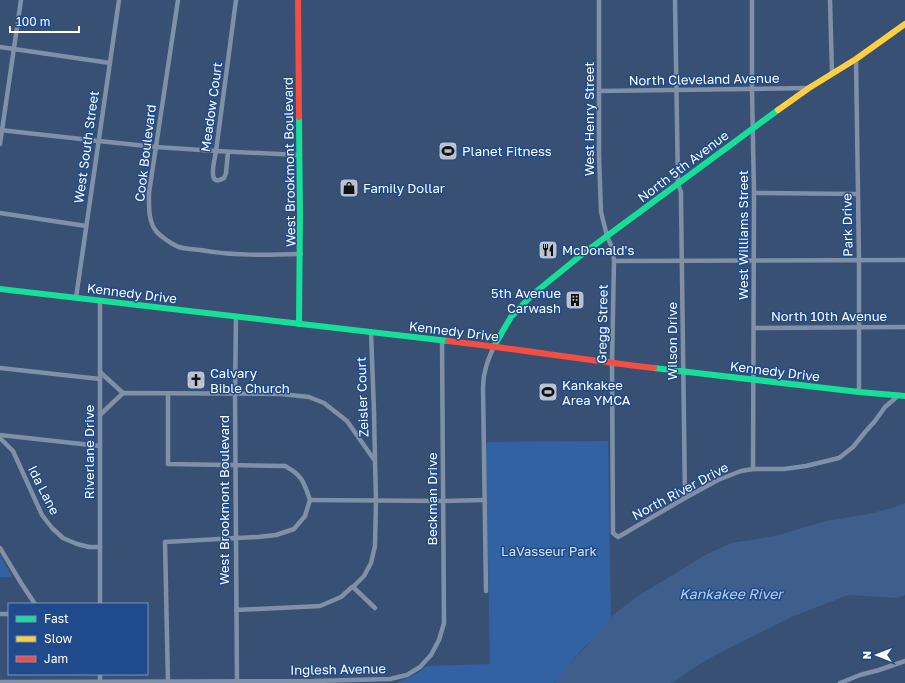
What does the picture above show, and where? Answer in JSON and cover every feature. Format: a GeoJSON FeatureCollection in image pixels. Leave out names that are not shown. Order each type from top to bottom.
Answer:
{"type":"FeatureCollection","features":[{"type":"Feature","properties":{"kind":"main road","name":"West Brookmont Boulevard"},"geometry":{"type":"LineString","coordinates":[[298,0],[301,254],[299,324]]}},
{"type":"Feature","properties":{"kind":"main road","name":"North 5th Avenue"},"geometry":{"type":"LineString","coordinates":[[494,346],[511,317],[532,295],[580,256],[809,88],[856,59],[905,24]]}},
{"type":"Feature","properties":{"kind":"main road","name":"Kennedy Drive"},"geometry":{"type":"LineString","coordinates":[[0,289],[494,346],[612,363],[754,380],[859,392],[902,395]]}},
{"type":"Feature","properties":{"kind":"street"},"geometry":{"type":"LineString","coordinates":[[0,144],[21,0]]}},
{"type":"Feature","properties":{"kind":"street","name":"West South Street"},"geometry":{"type":"LineString","coordinates":[[76,298],[119,0]]}},
{"type":"Feature","properties":{"kind":"street","name":"Cook Boulevard"},"geometry":{"type":"LineString","coordinates":[[178,0],[149,193],[151,220],[156,231],[178,247],[215,253],[248,255],[301,254]]}},
{"type":"Feature","properties":{"kind":"street","name":"Meadow Court"},"geometry":{"type":"LineString","coordinates":[[228,152],[226,173],[224,178],[221,180],[214,179],[212,171],[236,0]]}},
{"type":"Feature","properties":{"kind":"street","name":"West Henry Street"},"geometry":{"type":"LineString","coordinates":[[599,0],[599,155],[601,212],[607,236]]}},
{"type":"Feature","properties":{"kind":"street","name":"Wilson Drive"},"geometry":{"type":"LineString","coordinates":[[675,0],[678,184],[681,192],[684,498]]}},
{"type":"Feature","properties":{"kind":"street","name":"West Williams Street"},"geometry":{"type":"LineString","coordinates":[[752,0],[754,193],[753,469]]}},
{"type":"Feature","properties":{"kind":"street"},"geometry":{"type":"LineString","coordinates":[[830,0],[832,73]]}},
{"type":"Feature","properties":{"kind":"street"},"geometry":{"type":"LineString","coordinates":[[0,47],[110,62]]}},
{"type":"Feature","properties":{"kind":"street","name":"Park Drive"},"geometry":{"type":"LineString","coordinates":[[856,59],[859,392]]}},
{"type":"Feature","properties":{"kind":"street","name":"North Cleveland Avenue"},"geometry":{"type":"LineString","coordinates":[[600,91],[809,88]]}},
{"type":"Feature","properties":{"kind":"street"},"geometry":{"type":"LineString","coordinates":[[1,130],[156,147],[300,155]]}},
{"type":"Feature","properties":{"kind":"street"},"geometry":{"type":"LineString","coordinates":[[754,193],[857,194]]}},
{"type":"Feature","properties":{"kind":"street"},"geometry":{"type":"LineString","coordinates":[[0,213],[86,226]]}},
{"type":"Feature","properties":{"kind":"street","name":"Gregg Street"},"geometry":{"type":"LineString","coordinates":[[607,236],[613,250],[614,261],[612,363],[613,533]]}},
{"type":"Feature","properties":{"kind":"street"},"geometry":{"type":"LineString","coordinates":[[614,261],[905,260]]}},
{"type":"Feature","properties":{"kind":"street","name":"Riverlane Drive"},"geometry":{"type":"LineString","coordinates":[[100,300],[100,603]]}},
{"type":"Feature","properties":{"kind":"street","name":"West Brookmont Boulevard"},"geometry":{"type":"LineString","coordinates":[[236,316],[235,394],[237,682]]}},
{"type":"Feature","properties":{"kind":"street","name":"North 10th Avenue"},"geometry":{"type":"LineString","coordinates":[[754,328],[905,327]]}},
{"type":"Feature","properties":{"kind":"street","name":"Zeisler Court"},"geometry":{"type":"LineString","coordinates":[[236,610],[320,606],[341,597],[353,587],[364,576],[371,563],[375,546],[376,500],[371,332]]}},
{"type":"Feature","properties":{"kind":"street","name":"Beckman Drive"},"geometry":{"type":"LineString","coordinates":[[432,655],[439,640],[444,623],[442,340]]}},
{"type":"Feature","properties":{"kind":"street"},"geometry":{"type":"LineString","coordinates":[[486,591],[483,377],[494,346]]}},
{"type":"Feature","properties":{"kind":"street"},"geometry":{"type":"LineString","coordinates":[[0,368],[100,379]]}},
{"type":"Feature","properties":{"kind":"street"},"geometry":{"type":"LineString","coordinates":[[100,372],[123,393],[281,394],[309,398],[324,403],[347,421],[375,461]]}},
{"type":"Feature","properties":{"kind":"street"},"geometry":{"type":"LineString","coordinates":[[100,416],[123,393]]}},
{"type":"Feature","properties":{"kind":"street"},"geometry":{"type":"LineString","coordinates":[[168,394],[168,464],[285,466],[296,472],[306,485],[310,500],[305,516],[294,529],[276,535],[165,542],[168,682]]}},
{"type":"Feature","properties":{"kind":"street","name":"North River Drive"},"geometry":{"type":"LineString","coordinates":[[613,533],[618,537],[684,498],[718,480],[741,471],[753,469],[784,469],[806,466],[839,458],[853,447],[885,407],[902,395]]}},
{"type":"Feature","properties":{"kind":"street"},"geometry":{"type":"LineString","coordinates":[[0,435],[100,446]]}},
{"type":"Feature","properties":{"kind":"street","name":"Ida Lane"},"geometry":{"type":"LineString","coordinates":[[0,438],[13,451],[42,515],[52,528],[63,538],[77,544],[89,547],[100,547]]}},
{"type":"Feature","properties":{"kind":"street"},"geometry":{"type":"LineString","coordinates":[[310,500],[484,500]]}},
{"type":"Feature","properties":{"kind":"street"},"geometry":{"type":"LineString","coordinates":[[0,548],[21,584],[34,603]]}},
{"type":"Feature","properties":{"kind":"street"},"geometry":{"type":"LineString","coordinates":[[353,587],[375,608]]}},
{"type":"Feature","properties":{"kind":"street","name":"Inglesh Avenue"},"geometry":{"type":"LineString","coordinates":[[0,682],[237,682],[390,679],[407,675],[420,667],[432,655]]}},
{"type":"Feature","properties":{"kind":"street"},"geometry":{"type":"LineString","coordinates":[[840,683],[905,661]]}},
{"type":"Feature","properties":{"kind":"green space","name":"LaVasseur Park"},"geometry":{"type":"Polygon","coordinates":[[[608,441],[611,624],[584,647],[554,683],[396,683],[415,675],[427,666],[490,664],[487,442],[608,441]]]}},
{"type":"Feature","properties":{"kind":"green space"},"geometry":{"type":"Polygon","coordinates":[[[0,555],[12,577],[0,577],[0,555]]]}},
{"type":"Feature","properties":{"kind":"water","name":"Kankakee River"},"geometry":{"type":"Polygon","coordinates":[[[905,503],[905,595],[896,598],[848,595],[794,616],[739,643],[703,662],[671,683],[554,683],[613,615],[638,596],[707,554],[731,543],[775,536],[826,521],[869,514],[905,503]]]}},
{"type":"Feature","properties":{"kind":"traffic: fast"},"geometry":{"type":"LineString","coordinates":[[494,346],[511,317],[532,295],[580,256],[778,110]]}},
{"type":"Feature","properties":{"kind":"traffic: fast"},"geometry":{"type":"LineString","coordinates":[[299,117],[299,324]]}},
{"type":"Feature","properties":{"kind":"traffic: fast"},"geometry":{"type":"LineString","coordinates":[[0,289],[448,341]]}},
{"type":"Feature","properties":{"kind":"traffic: fast"},"geometry":{"type":"LineString","coordinates":[[654,368],[905,396]]}},
{"type":"Feature","properties":{"kind":"traffic: slow"},"geometry":{"type":"LineString","coordinates":[[778,110],[809,88],[856,59],[905,24]]}},
{"type":"Feature","properties":{"kind":"traffic: jam"},"geometry":{"type":"LineString","coordinates":[[298,0],[299,117]]}},
{"type":"Feature","properties":{"kind":"traffic: jam"},"geometry":{"type":"LineString","coordinates":[[448,341],[654,368]]}},
{"type":"Feature","properties":{"kind":"place","name":"Planet Fitness"},"geometry":{"type":"Point","coordinates":[448,151]}},
{"type":"Feature","properties":{"kind":"place","name":"Family Dollar"},"geometry":{"type":"Point","coordinates":[349,188]}},
{"type":"Feature","properties":{"kind":"place","name":"McDonald's"},"geometry":{"type":"Point","coordinates":[548,250]}},
{"type":"Feature","properties":{"kind":"place","name":"5th Avenue Carwash"},"geometry":{"type":"Point","coordinates":[575,300]}},
{"type":"Feature","properties":{"kind":"place","name":"Calvary Bible Church"},"geometry":{"type":"Point","coordinates":[196,380]}},
{"type":"Feature","properties":{"kind":"place","name":"Kankakee Area YMCA"},"geometry":{"type":"Point","coordinates":[548,392]}}]}
